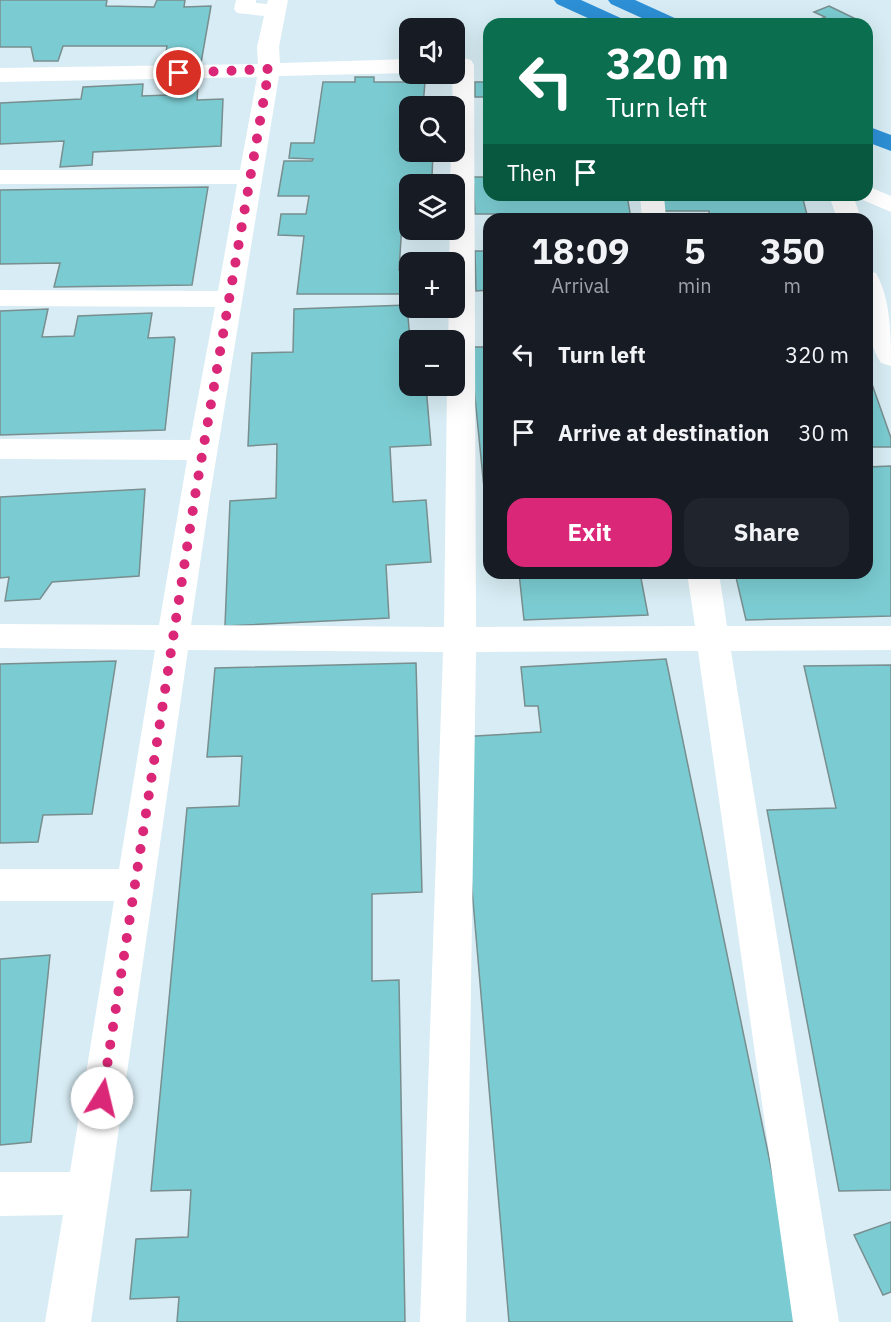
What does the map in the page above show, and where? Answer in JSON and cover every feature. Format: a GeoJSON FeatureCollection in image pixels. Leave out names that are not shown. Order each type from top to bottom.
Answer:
{"type":"FeatureCollection","features":[{"type":"Feature","properties":{"kind":"highway"},"geometry":{"type":"LineString","coordinates":[[564,0],[604,18]]}},
{"type":"Feature","properties":{"kind":"highway"},"geometry":{"type":"LineString","coordinates":[[618,0],[658,18]]}},
{"type":"Feature","properties":{"kind":"highway"},"geometry":{"type":"LineString","coordinates":[[878,122],[891,144]]}},
{"type":"Feature","properties":{"kind":"street"},"geometry":{"type":"LineString","coordinates":[[68,1322],[203,450],[269,69],[268,47],[277,5],[244,9],[246,0]]}},
{"type":"Feature","properties":{"kind":"street"},"geometry":{"type":"LineString","coordinates":[[443,1322],[460,640],[466,65]]}},
{"type":"Feature","properties":{"kind":"street"},"geometry":{"type":"LineString","coordinates":[[0,75],[134,75],[399,66]]}},
{"type":"Feature","properties":{"kind":"street"},"geometry":{"type":"LineString","coordinates":[[0,177],[250,177]]}},
{"type":"Feature","properties":{"kind":"street"},"geometry":{"type":"LineString","coordinates":[[873,196],[891,205]]}},
{"type":"Feature","properties":{"kind":"street"},"geometry":{"type":"LineString","coordinates":[[0,298],[229,299]]}},
{"type":"Feature","properties":{"kind":"street"},"geometry":{"type":"LineString","coordinates":[[873,298],[891,357]]}},
{"type":"Feature","properties":{"kind":"street"},"geometry":{"type":"LineString","coordinates":[[0,449],[203,450]]}},
{"type":"Feature","properties":{"kind":"street"},"geometry":{"type":"LineString","coordinates":[[704,579],[816,1322]]}},
{"type":"Feature","properties":{"kind":"street"},"geometry":{"type":"LineString","coordinates":[[0,636],[460,640],[891,638]]}},
{"type":"Feature","properties":{"kind":"street"},"geometry":{"type":"LineString","coordinates":[[0,885],[135,885]]}},
{"type":"Feature","properties":{"kind":"street"},"geometry":{"type":"LineString","coordinates":[[0,1194],[87,1193]]}},
{"type":"Feature","properties":{"kind":"building"},"geometry":{"type":"Polygon","coordinates":[[[0,0],[107,0],[106,6],[154,7],[157,0],[185,0],[184,7],[211,6],[201,63],[164,65],[167,46],[63,46],[58,61],[34,61],[31,47],[0,47],[0,0]]]}},
{"type":"Feature","properties":{"kind":"building"},"geometry":{"type":"Polygon","coordinates":[[[829,6],[854,18],[823,18],[825,17],[814,12],[829,6]]]}},
{"type":"Feature","properties":{"kind":"building"},"geometry":{"type":"Polygon","coordinates":[[[355,77],[374,77],[374,82],[425,84],[424,96],[399,96],[399,162],[433,162],[432,174],[399,174],[399,240],[401,240],[399,294],[297,294],[304,236],[278,235],[281,214],[306,214],[309,196],[278,196],[284,161],[312,161],[313,159],[289,158],[291,143],[314,143],[323,82],[355,82],[355,77]]]}},
{"type":"Feature","properties":{"kind":"building"},"geometry":{"type":"Polygon","coordinates":[[[475,82],[483,82],[483,97],[475,97],[475,82]]]}},
{"type":"Feature","properties":{"kind":"building"},"geometry":{"type":"Polygon","coordinates":[[[143,84],[142,96],[167,95],[168,87],[198,86],[197,100],[223,99],[221,146],[93,152],[92,165],[60,167],[64,141],[0,144],[0,103],[81,99],[83,87],[143,84]]]}},
{"type":"Feature","properties":{"kind":"building"},"geometry":{"type":"Polygon","coordinates":[[[473,177],[483,177],[483,201],[628,201],[630,213],[483,213],[475,214],[473,177]]]}},
{"type":"Feature","properties":{"kind":"building"},"geometry":{"type":"Polygon","coordinates":[[[208,187],[192,285],[54,287],[60,263],[0,264],[0,190],[208,187]]]}},
{"type":"Feature","properties":{"kind":"building"},"geometry":{"type":"Polygon","coordinates":[[[663,201],[804,201],[806,213],[709,213],[709,211],[664,211],[663,201]]]}},
{"type":"Feature","properties":{"kind":"building"},"geometry":{"type":"Polygon","coordinates":[[[475,251],[483,251],[483,290],[476,291],[475,251]]]}},
{"type":"Feature","properties":{"kind":"building"},"geometry":{"type":"Polygon","coordinates":[[[399,305],[399,318],[408,318],[409,330],[399,330],[399,396],[427,396],[431,445],[390,447],[393,502],[426,500],[431,562],[386,565],[389,618],[225,626],[230,501],[276,498],[277,444],[248,446],[252,353],[293,352],[294,309],[399,305]]]}},
{"type":"Feature","properties":{"kind":"building"},"geometry":{"type":"Polygon","coordinates":[[[48,309],[42,337],[74,336],[78,316],[152,313],[148,338],[174,337],[175,339],[165,430],[0,435],[0,311],[48,309]]]}},
{"type":"Feature","properties":{"kind":"building"},"geometry":{"type":"Polygon","coordinates":[[[470,347],[483,347],[483,478],[470,347]]]}},
{"type":"Feature","properties":{"kind":"building"},"geometry":{"type":"Polygon","coordinates":[[[873,387],[891,438],[891,447],[873,447],[873,387]]]}},
{"type":"Feature","properties":{"kind":"building"},"geometry":{"type":"Polygon","coordinates":[[[891,466],[891,616],[746,620],[736,579],[873,579],[873,467],[891,466]]]}},
{"type":"Feature","properties":{"kind":"building"},"geometry":{"type":"Polygon","coordinates":[[[145,489],[139,576],[52,582],[40,599],[5,601],[9,577],[0,578],[0,497],[145,489]]]}},
{"type":"Feature","properties":{"kind":"building"},"geometry":{"type":"Polygon","coordinates":[[[520,579],[641,579],[648,615],[524,620],[520,579]]]}},
{"type":"Feature","properties":{"kind":"building"},"geometry":{"type":"Polygon","coordinates":[[[666,659],[803,1322],[509,1322],[459,737],[541,732],[538,706],[525,706],[521,667],[666,659]]]}},
{"type":"Feature","properties":{"kind":"building"},"geometry":{"type":"Polygon","coordinates":[[[116,661],[92,814],[43,815],[38,842],[0,843],[0,664],[116,661]]]}},
{"type":"Feature","properties":{"kind":"building"},"geometry":{"type":"Polygon","coordinates":[[[416,663],[422,892],[372,894],[372,981],[399,980],[405,1322],[177,1322],[179,1297],[130,1299],[136,1239],[188,1237],[191,1190],[151,1191],[187,808],[239,806],[242,756],[207,757],[215,668],[416,663]]]}},
{"type":"Feature","properties":{"kind":"building"},"geometry":{"type":"Polygon","coordinates":[[[891,665],[891,1190],[839,1191],[767,810],[836,808],[804,666],[891,665]]]}},
{"type":"Feature","properties":{"kind":"building"},"geometry":{"type":"Polygon","coordinates":[[[50,955],[31,1142],[0,1145],[0,959],[50,955]]]}},
{"type":"Feature","properties":{"kind":"building"},"geometry":{"type":"Polygon","coordinates":[[[891,1222],[891,1292],[883,1295],[854,1235],[891,1222]]]}},
{"type":"Feature","properties":{"kind":"route"},"geometry":{"type":"LineString","coordinates":[[102,1098],[195,496],[269,69],[179,73]]}}]}
